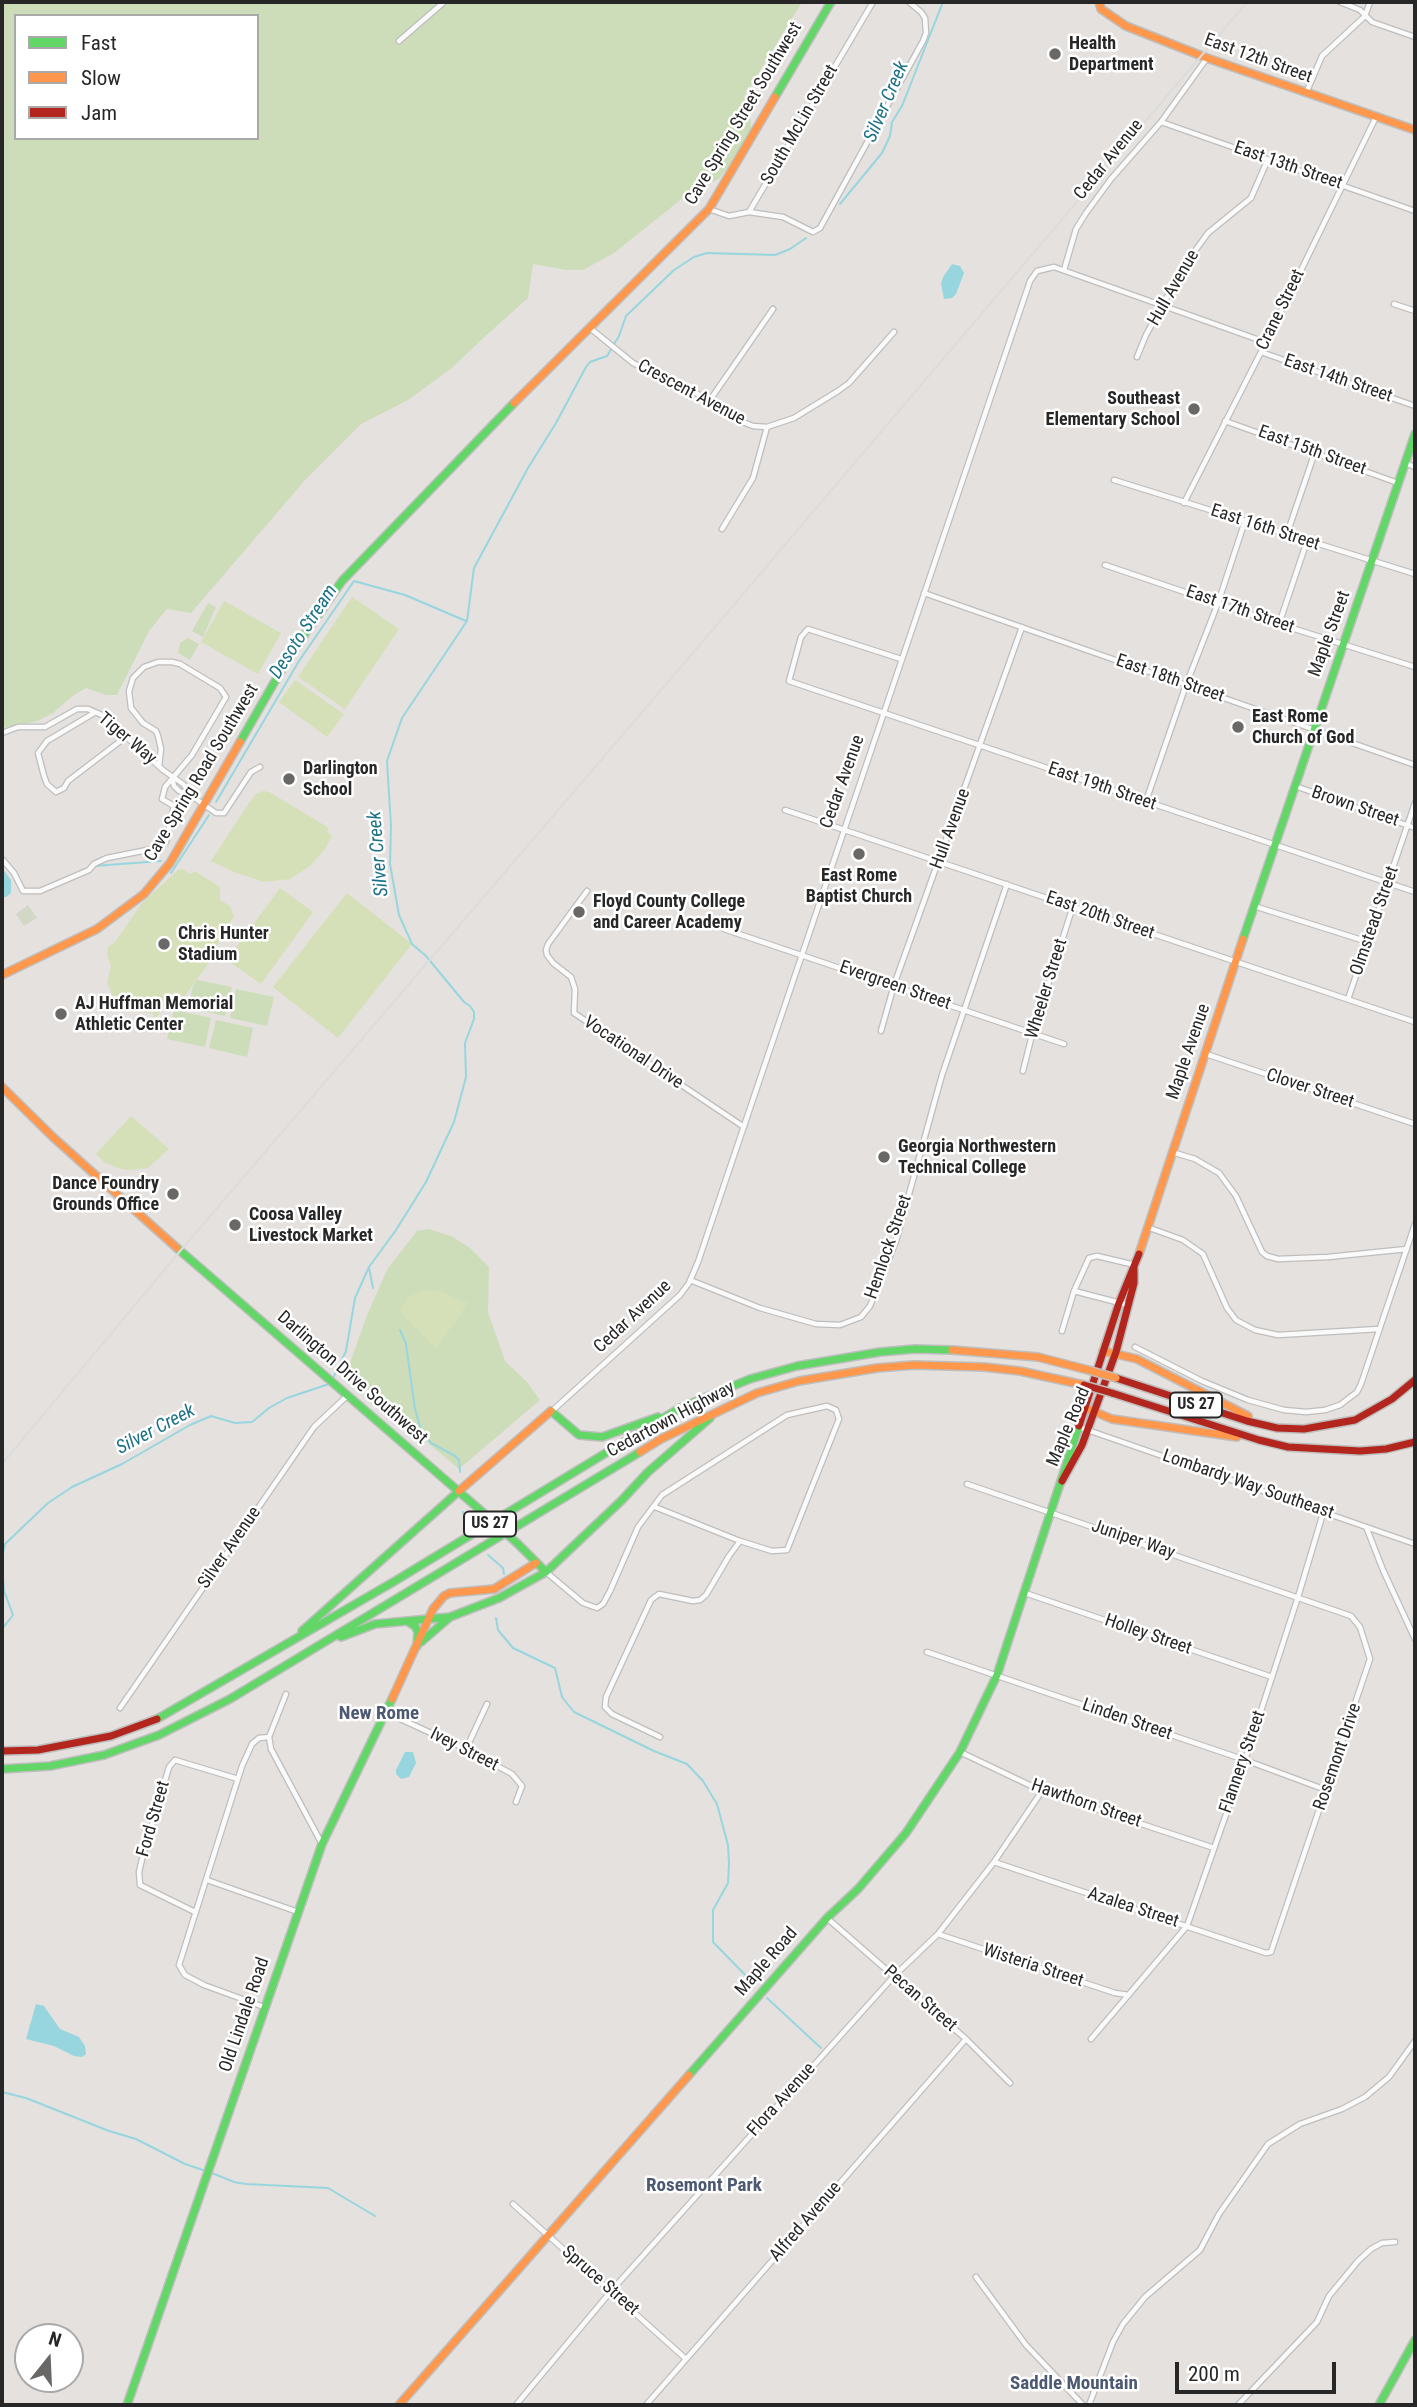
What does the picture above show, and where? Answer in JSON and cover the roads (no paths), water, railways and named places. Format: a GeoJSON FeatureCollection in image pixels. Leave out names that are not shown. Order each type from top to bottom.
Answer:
{"type":"FeatureCollection","features":[{"type":"Feature","properties":{"kind":"main road","name":"Cave Spring Street Southwest"},"geometry":{"type":"LineString","coordinates":[[590,328],[709,209],[831,2]]}},
{"type":"Feature","properties":{"kind":"main road","name":"East 12th Street"},"geometry":{"type":"LineString","coordinates":[[1099,2],[1101,9],[1126,26],[1306,94],[1415,130]]}},
{"type":"Feature","properties":{"kind":"main road","name":"Cave Spring Road Southwest"},"geometry":{"type":"LineString","coordinates":[[2,975],[97,929],[144,894],[170,863],[290,655],[342,581],[590,328]]}},
{"type":"Feature","properties":{"kind":"main road","name":"Maple Street"},"geometry":{"type":"LineString","coordinates":[[1274,845],[1415,434]]}},
{"type":"Feature","properties":{"kind":"main road","name":"Maple Avenue"},"geometry":{"type":"LineString","coordinates":[[1094,1382],[1274,845]]}},
{"type":"Feature","properties":{"kind":"main road","name":"Darlington Drive Southwest"},"geometry":{"type":"LineString","coordinates":[[2,1087],[80,1161],[479,1508],[546,1572]]}},
{"type":"Feature","properties":{"kind":"main road","name":"Maple Avenue"},"geometry":{"type":"LineString","coordinates":[[1104,1384],[1129,1305],[1134,1266]]}},
{"type":"Feature","properties":{"kind":"main road","name":"Cedartown Highway"},"geometry":{"type":"LineString","coordinates":[[2,1751],[38,1750],[111,1736],[161,1718],[680,1409],[750,1379],[797,1366],[915,1349],[1024,1355],[1116,1378],[1214,1411],[1277,1428],[1304,1429],[1355,1420],[1392,1399]]}},
{"type":"Feature","properties":{"kind":"main road"},"geometry":{"type":"LineString","coordinates":[[1104,1351],[1136,1359],[1242,1414],[1277,1428]]}},
{"type":"Feature","properties":{"kind":"main road","name":"Cedartown Highway"},"geometry":{"type":"LineString","coordinates":[[2,1769],[50,1766],[104,1755],[159,1735],[230,1699],[661,1439],[757,1394],[799,1381],[877,1368],[939,1365],[984,1367],[1020,1371],[1084,1385],[1288,1447],[1329,1451],[1386,1449],[1415,1442]]}},
{"type":"Feature","properties":{"kind":"main road","name":"US 27"},"geometry":{"type":"LineString","coordinates":[[1392,1399],[1415,1374]]}},
{"type":"Feature","properties":{"kind":"main road"},"geometry":{"type":"LineString","coordinates":[[1392,1399],[1415,1380]]}},
{"type":"Feature","properties":{"kind":"main road","name":"Maple Road"},"geometry":{"type":"LineString","coordinates":[[1084,1428],[1086,1408],[1094,1382]]}},
{"type":"Feature","properties":{"kind":"main road","name":"Maple Road"},"geometry":{"type":"LineString","coordinates":[[399,2405],[827,1918],[858,1889],[906,1833],[960,1752],[979,1716],[997,1675],[1063,1474],[1094,1412],[1104,1384]]}},
{"type":"Feature","properties":{"kind":"main road"},"geometry":{"type":"LineString","coordinates":[[1086,1408],[1112,1419],[1259,1440]]}},
{"type":"Feature","properties":{"kind":"main road"},"geometry":{"type":"LineString","coordinates":[[551,1411],[579,1435],[602,1437],[680,1409]]}},
{"type":"Feature","properties":{"kind":"main road","name":"Old Lindale Road"},"geometry":{"type":"LineString","coordinates":[[417,1646],[450,1617],[499,1598],[546,1572],[648,1472],[722,1409]]}},
{"type":"Feature","properties":{"kind":"main road","name":"Cedar Avenue"},"geometry":{"type":"LineString","coordinates":[[290,1641],[551,1411]]}},
{"type":"Feature","properties":{"kind":"main road","name":"Old Lindale Road"},"geometry":{"type":"LineString","coordinates":[[127,2405],[322,1844],[428,1618],[438,1602],[450,1593],[494,1589],[536,1563]]}},
{"type":"Feature","properties":{"kind":"main road"},"geometry":{"type":"LineString","coordinates":[[328,1640],[375,1624],[450,1617]]}},
{"type":"Feature","properties":{"kind":"main road"},"geometry":{"type":"LineString","coordinates":[[404,1620],[415,1626],[418,1632],[417,1646]]}},
{"type":"Feature","properties":{"kind":"main road"},"geometry":{"type":"LineString","coordinates":[[1379,2405],[1415,2340]]}},
{"type":"Feature","properties":{"kind":"street"},"geometry":{"type":"LineString","coordinates":[[400,41],[444,2]]}},
{"type":"Feature","properties":{"kind":"street","name":"South McLin Street"},"geometry":{"type":"LineString","coordinates":[[749,212],[873,2]]}},
{"type":"Feature","properties":{"kind":"street"},"geometry":{"type":"LineString","coordinates":[[709,209],[729,216],[749,212],[783,216],[813,232],[820,228],[923,41],[927,25],[925,18],[909,2]]}},
{"type":"Feature","properties":{"kind":"street"},"geometry":{"type":"LineString","coordinates":[[1340,2],[1360,10],[1372,22],[1415,37]]}},
{"type":"Feature","properties":{"kind":"street"},"geometry":{"type":"LineString","coordinates":[[1306,94],[1322,57],[1365,16],[1370,2]]}},
{"type":"Feature","properties":{"kind":"street","name":"Cedar Avenue"},"geometry":{"type":"LineString","coordinates":[[551,1411],[680,1295],[690,1280],[705,1245],[801,953],[1030,281],[1037,271],[1045,268],[1064,270],[1076,229],[1086,213],[1111,178],[1161,122],[1207,58]]}},
{"type":"Feature","properties":{"kind":"street","name":"Crane Street"},"geometry":{"type":"LineString","coordinates":[[1184,503],[1376,117]]}},
{"type":"Feature","properties":{"kind":"street","name":"East 13th Street"},"geometry":{"type":"LineString","coordinates":[[1161,122],[1415,211]]}},
{"type":"Feature","properties":{"kind":"street","name":"Hull Avenue"},"geometry":{"type":"LineString","coordinates":[[1137,357],[1174,282],[1201,241],[1251,198],[1268,159]]}},
{"type":"Feature","properties":{"kind":"street","name":"East 14th Street"},"geometry":{"type":"LineString","coordinates":[[1064,270],[1265,342]]}},
{"type":"Feature","properties":{"kind":"street"},"geometry":{"type":"LineString","coordinates":[[1394,304],[1415,311]]}},
{"type":"Feature","properties":{"kind":"street"},"geometry":{"type":"LineString","coordinates":[[710,400],[773,309]]}},
{"type":"Feature","properties":{"kind":"street","name":"Crescent Avenue"},"geometry":{"type":"LineString","coordinates":[[590,328],[624,357],[710,400],[735,419],[753,426],[767,427],[794,418],[849,383],[894,332]]}},
{"type":"Feature","properties":{"kind":"street","name":"East 14th Street"},"geometry":{"type":"LineString","coordinates":[[1261,352],[1415,406]]}},
{"type":"Feature","properties":{"kind":"street","name":"East 15th Street"},"geometry":{"type":"LineString","coordinates":[[1225,421],[1398,483]]}},
{"type":"Feature","properties":{"kind":"street"},"geometry":{"type":"LineString","coordinates":[[722,529],[753,478],[767,427]]}},
{"type":"Feature","properties":{"kind":"street"},"geometry":{"type":"LineString","coordinates":[[1287,534],[1315,452]]}},
{"type":"Feature","properties":{"kind":"street"},"geometry":{"type":"LineString","coordinates":[[1405,463],[1415,467]]}},
{"type":"Feature","properties":{"kind":"street","name":"East 16th Street"},"geometry":{"type":"LineString","coordinates":[[1114,480],[1415,574]]}},
{"type":"Feature","properties":{"kind":"street"},"geometry":{"type":"LineString","coordinates":[[1146,801],[1245,521]]}},
{"type":"Feature","properties":{"kind":"street"},"geometry":{"type":"LineString","coordinates":[[1279,624],[1307,541]]}},
{"type":"Feature","properties":{"kind":"street","name":"East 17th Street"},"geometry":{"type":"LineString","coordinates":[[1105,565],[1415,667]]}},
{"type":"Feature","properties":{"kind":"street","name":"East 18th Street"},"geometry":{"type":"LineString","coordinates":[[925,593],[1415,765]]}},
{"type":"Feature","properties":{"kind":"street","name":"Hull Avenue"},"geometry":{"type":"LineString","coordinates":[[881,1031],[894,985],[1022,627]]}},
{"type":"Feature","properties":{"kind":"street","name":"East 19th Street"},"geometry":{"type":"LineString","coordinates":[[901,659],[808,629],[801,637],[789,681],[1415,892]]}},
{"type":"Feature","properties":{"kind":"street"},"geometry":{"type":"LineString","coordinates":[[2,859],[15,873],[23,891],[40,891],[89,870],[94,864],[107,858],[157,848],[166,842],[174,806],[162,799],[165,787],[192,755],[226,697],[219,688],[180,664],[172,662],[158,662],[144,667],[133,678],[129,691],[131,708],[144,723],[156,730],[161,749],[159,766]]}},
{"type":"Feature","properties":{"kind":"street","name":"Tiger Way"},"geometry":{"type":"LineString","coordinates":[[2,733],[18,727],[45,727],[77,709],[95,712],[102,715],[174,778],[174,786],[179,791],[204,805]]}},
{"type":"Feature","properties":{"kind":"street"},"geometry":{"type":"LineString","coordinates":[[95,712],[47,740],[38,753],[44,776],[55,792],[64,788],[68,781],[127,736]]}},
{"type":"Feature","properties":{"kind":"street"},"geometry":{"type":"LineString","coordinates":[[204,805],[216,813],[225,813],[251,772],[260,767]]}},
{"type":"Feature","properties":{"kind":"street","name":"Brown Street"},"geometry":{"type":"LineString","coordinates":[[1294,786],[1415,828]]}},
{"type":"Feature","properties":{"kind":"street","name":"Olmstead Street"},"geometry":{"type":"LineString","coordinates":[[1348,999],[1415,803]]}},
{"type":"Feature","properties":{"kind":"street","name":"East 20th Street"},"geometry":{"type":"LineString","coordinates":[[785,810],[1415,1022]]}},
{"type":"Feature","properties":{"kind":"street","name":"Hemlock Street"},"geometry":{"type":"LineString","coordinates":[[690,1280],[760,1308],[816,1324],[840,1325],[861,1317],[870,1306],[896,1241],[934,1101],[1007,884]]}},
{"type":"Feature","properties":{"kind":"street","name":"Vocational Drive"},"geometry":{"type":"LineString","coordinates":[[587,891],[546,950],[553,963],[571,977],[575,989],[574,1013],[744,1127]]}},
{"type":"Feature","properties":{"kind":"street","name":"Wheeler Street"},"geometry":{"type":"LineString","coordinates":[[1023,1071],[1073,906]]}},
{"type":"Feature","properties":{"kind":"street"},"geometry":{"type":"LineString","coordinates":[[1254,906],[1368,942]]}},
{"type":"Feature","properties":{"kind":"street","name":"Evergreen Street"},"geometry":{"type":"LineString","coordinates":[[724,929],[1064,1044]]}},
{"type":"Feature","properties":{"kind":"street","name":"Clover Street"},"geometry":{"type":"LineString","coordinates":[[1206,1054],[1415,1124]]}},
{"type":"Feature","properties":{"kind":"street"},"geometry":{"type":"LineString","coordinates":[[1171,1152],[1195,1159],[1219,1173],[1236,1196],[1262,1252],[1267,1256],[1278,1259],[1328,1257],[1407,1249]]}},
{"type":"Feature","properties":{"kind":"street"},"geometry":{"type":"LineString","coordinates":[[1135,1347],[1202,1381],[1248,1400],[1284,1410],[1325,1410],[1348,1400],[1360,1384],[1415,1224]]}},
{"type":"Feature","properties":{"kind":"street"},"geometry":{"type":"LineString","coordinates":[[1146,1227],[1183,1240],[1203,1254],[1227,1308],[1236,1320],[1255,1330],[1278,1335],[1379,1329]]}},
{"type":"Feature","properties":{"kind":"street"},"geometry":{"type":"LineString","coordinates":[[1062,1331],[1074,1291],[1089,1258],[1097,1256],[1134,1266]]}},
{"type":"Feature","properties":{"kind":"street"},"geometry":{"type":"LineString","coordinates":[[1074,1291],[1129,1305]]}},
{"type":"Feature","properties":{"kind":"street","name":"Silver Avenue"},"geometry":{"type":"LineString","coordinates":[[120,1708],[314,1427],[345,1393]]}},
{"type":"Feature","properties":{"kind":"street"},"geometry":{"type":"LineString","coordinates":[[827,1406],[836,1410],[839,1419],[787,1550],[772,1551],[740,1541],[654,1507],[662,1495],[787,1415],[827,1406]]}},
{"type":"Feature","properties":{"kind":"street","name":"Lombardy Way Southeast"},"geometry":{"type":"LineString","coordinates":[[1084,1428],[1415,1544]]}},
{"type":"Feature","properties":{"kind":"street","name":"Juniper Way"},"geometry":{"type":"LineString","coordinates":[[967,1484],[1298,1597]]}},
{"type":"Feature","properties":{"kind":"street","name":"Darlington Drive Southwest"},"geometry":{"type":"LineString","coordinates":[[546,1572],[583,1603],[597,1608],[603,1604],[610,1591],[638,1527],[654,1507]]}},
{"type":"Feature","properties":{"kind":"street","name":"Flannery Street"},"geometry":{"type":"LineString","coordinates":[[1091,2039],[1187,1926],[1245,1759],[1324,1510]]}},
{"type":"Feature","properties":{"kind":"street"},"geometry":{"type":"LineString","coordinates":[[1367,1528],[1415,1639]]}},
{"type":"Feature","properties":{"kind":"street"},"geometry":{"type":"LineString","coordinates":[[660,1737],[612,1714],[606,1707],[606,1697],[651,1600],[659,1594],[700,1600],[706,1595],[740,1541]]}},
{"type":"Feature","properties":{"kind":"street","name":"Holley Street"},"geometry":{"type":"LineString","coordinates":[[1025,1593],[1272,1676]]}},
{"type":"Feature","properties":{"kind":"street","name":"Rosemont Drive"},"geometry":{"type":"LineString","coordinates":[[1270,1952],[1370,1659],[1356,1620],[1352,1616],[1298,1597]]}},
{"type":"Feature","properties":{"kind":"street","name":"Linden Street"},"geometry":{"type":"LineString","coordinates":[[927,1653],[1245,1759],[1326,1790]]}},
{"type":"Feature","properties":{"kind":"street"},"geometry":{"type":"LineString","coordinates":[[286,1694],[269,1737],[271,1749],[322,1844]]}},
{"type":"Feature","properties":{"kind":"street"},"geometry":{"type":"LineString","coordinates":[[466,1749],[487,1704]]}},
{"type":"Feature","properties":{"kind":"street","name":"Ivey Street"},"geometry":{"type":"LineString","coordinates":[[385,1712],[466,1749],[519,1779],[522,1786],[516,1802]]}},
{"type":"Feature","properties":{"kind":"street"},"geometry":{"type":"LineString","coordinates":[[264,2007],[204,1985],[185,1975],[179,1965],[238,1779],[252,1744],[259,1738],[269,1737]]}},
{"type":"Feature","properties":{"kind":"street","name":"Hawthorn Street"},"geometry":{"type":"LineString","coordinates":[[960,1752],[1042,1791],[1214,1848]]}},
{"type":"Feature","properties":{"kind":"street","name":"Ford Street"},"geometry":{"type":"LineString","coordinates":[[195,1912],[140,1885],[142,1859],[169,1767],[175,1760],[238,1779]]}},
{"type":"Feature","properties":{"kind":"street","name":"Flora Avenue"},"geometry":{"type":"LineString","coordinates":[[516,2405],[612,2290],[894,1976],[938,1934],[994,1862],[1042,1791]]}},
{"type":"Feature","properties":{"kind":"street","name":"Azalea Street"},"geometry":{"type":"LineString","coordinates":[[994,1862],[1266,1953],[1270,1952]]}},
{"type":"Feature","properties":{"kind":"street"},"geometry":{"type":"LineString","coordinates":[[206,1880],[298,1912]]}},
{"type":"Feature","properties":{"kind":"street","name":"Pecan Street"},"geometry":{"type":"LineString","coordinates":[[827,1918],[966,2039],[1010,2083]]}},
{"type":"Feature","properties":{"kind":"street","name":"Wisteria Street"},"geometry":{"type":"LineString","coordinates":[[938,1934],[1115,1993],[1129,1995]]}},
{"type":"Feature","properties":{"kind":"street","name":"Alfred Avenue"},"geometry":{"type":"LineString","coordinates":[[646,2405],[966,2039]]}},
{"type":"Feature","properties":{"kind":"street"},"geometry":{"type":"LineString","coordinates":[[1089,2405],[1123,2324],[1145,2297],[1200,2250],[1219,2214],[1268,2144],[1300,2124],[1342,2109],[1365,2097],[1389,2077],[1415,2041]]}},
{"type":"Feature","properties":{"kind":"street","name":"Spruce Street"},"geometry":{"type":"LineString","coordinates":[[513,2204],[686,2358]]}},
{"type":"Feature","properties":{"kind":"street"},"geometry":{"type":"LineString","coordinates":[[1238,2405],[1317,2322],[1329,2297],[1358,2261],[1382,2243],[1395,2242]]}},
{"type":"Feature","properties":{"kind":"street"},"geometry":{"type":"LineString","coordinates":[[976,2277],[1027,2345],[1083,2405]]}},
{"type":"Feature","properties":{"kind":"water"},"geometry":{"type":"Polygon","coordinates":[[[952,264],[960,266],[964,273],[956,294],[952,298],[944,299],[941,284],[952,264]]]}},
{"type":"Feature","properties":{"kind":"water"},"geometry":{"type":"Polygon","coordinates":[[[2,868],[11,880],[11,893],[6,897],[2,897],[2,868]]]}},
{"type":"Feature","properties":{"kind":"water"},"geometry":{"type":"Polygon","coordinates":[[[405,1752],[413,1752],[416,1763],[409,1777],[401,1779],[396,1770],[405,1752]]]}},
{"type":"Feature","properties":{"kind":"water"},"geometry":{"type":"Polygon","coordinates":[[[36,2004],[44,2006],[60,2029],[79,2037],[85,2046],[86,2054],[82,2057],[74,2056],[54,2046],[26,2039],[36,2004]]]}},
{"type":"Feature","properties":{"kind":"waterway","name":"Silver Creek"},"geometry":{"type":"LineString","coordinates":[[840,204],[882,153],[890,136],[892,122],[902,106],[943,2]]}},
{"type":"Feature","properties":{"kind":"waterway","name":"Silver Creek"},"geometry":{"type":"LineString","coordinates":[[2,1558],[5,1544],[48,1503],[72,1487],[122,1464],[211,1416],[235,1423],[252,1422],[287,1398],[329,1384],[334,1376],[346,1351],[355,1298],[369,1267],[426,1182],[454,1122],[466,1077],[465,1043],[474,1019],[470,1006],[412,944],[399,915],[390,864],[391,826],[387,761],[402,718],[467,621],[474,568],[528,468],[586,367],[590,362],[607,356],[619,336],[626,316],[674,270],[694,257],[707,253],[775,255],[806,238]]}},
{"type":"Feature","properties":{"kind":"waterway","name":"Desoto Stream"},"geometry":{"type":"LineString","coordinates":[[216,802],[299,661],[354,581],[405,595],[466,621]]}},
{"type":"Feature","properties":{"kind":"waterway","name":"Desoto Stream"},"geometry":{"type":"LineString","coordinates":[[171,873],[209,815]]}},
{"type":"Feature","properties":{"kind":"waterway","name":"Desoto Stream"},"geometry":{"type":"LineString","coordinates":[[94,866],[161,861]]}},
{"type":"Feature","properties":{"kind":"waterway","name":"Desoto Stream"},"geometry":{"type":"LineString","coordinates":[[80,871],[89,868]]}},
{"type":"Feature","properties":{"kind":"waterway"},"geometry":{"type":"LineString","coordinates":[[369,1268],[373,1288]]}},
{"type":"Feature","properties":{"kind":"waterway"},"geometry":{"type":"LineString","coordinates":[[400,1330],[406,1344],[415,1409],[421,1430],[431,1443],[459,1460],[460,1472]]}},
{"type":"Feature","properties":{"kind":"waterway"},"geometry":{"type":"LineString","coordinates":[[463,1512],[469,1525]]}},
{"type":"Feature","properties":{"kind":"waterway"},"geometry":{"type":"LineString","coordinates":[[488,1555],[503,1568],[504,1574]]}},
{"type":"Feature","properties":{"kind":"waterway","name":"Silver Creek"},"geometry":{"type":"LineString","coordinates":[[2,1567],[4,1591],[13,1615],[2,1629]]}},
{"type":"Feature","properties":{"kind":"waterway"},"geometry":{"type":"LineString","coordinates":[[496,1618],[498,1630],[513,1648],[555,1668],[562,1697],[574,1712],[687,1764],[703,1781],[717,1804],[728,1845],[728,1883],[713,1910],[713,1942],[755,1985]]}},
{"type":"Feature","properties":{"kind":"waterway"},"geometry":{"type":"LineString","coordinates":[[767,1998],[821,2048]]}},
{"type":"Feature","properties":{"kind":"waterway"},"geometry":{"type":"LineString","coordinates":[[2,2092],[26,2098],[136,2139],[185,2164],[206,2171]]}},
{"type":"Feature","properties":{"kind":"waterway"},"geometry":{"type":"LineString","coordinates":[[212,2173],[246,2184],[328,2188],[375,2216]]}},
{"type":"Feature","properties":{"kind":"railway"},"geometry":{"type":"LineString","coordinates":[[2,1464],[181,1250],[1247,2]]}},
{"type":"Feature","properties":{"kind":"place","name":"Health Department"},"geometry":{"type":"Point","coordinates":[1055,54]}},
{"type":"Feature","properties":{"kind":"place","name":"Southeast Elementary School"},"geometry":{"type":"Point","coordinates":[1194,409]}},
{"type":"Feature","properties":{"kind":"place","name":"East Rome Church of God"},"geometry":{"type":"Point","coordinates":[1238,727]}},
{"type":"Feature","properties":{"kind":"place","name":"Darlington School"},"geometry":{"type":"Point","coordinates":[289,779]}},
{"type":"Feature","properties":{"kind":"place","name":"East Rome Baptist Church"},"geometry":{"type":"Point","coordinates":[859,854]}},
{"type":"Feature","properties":{"kind":"place","name":"Floyd County College and Career Academy"},"geometry":{"type":"Point","coordinates":[579,912]}},
{"type":"Feature","properties":{"kind":"place","name":"Chris Hunter Stadium"},"geometry":{"type":"Point","coordinates":[164,944]}},
{"type":"Feature","properties":{"kind":"place","name":"AJ Huffman Memorial Athletic Center"},"geometry":{"type":"Point","coordinates":[61,1014]}},
{"type":"Feature","properties":{"kind":"place","name":"Georgia Northwestern Technical College"},"geometry":{"type":"Point","coordinates":[884,1157]}},
{"type":"Feature","properties":{"kind":"place","name":"Dance Foundry Grounds Office"},"geometry":{"type":"Point","coordinates":[173,1194]}},
{"type":"Feature","properties":{"kind":"place","name":"Coosa Valley Livestock Market"},"geometry":{"type":"Point","coordinates":[235,1225]}},
{"type":"Feature","properties":{"kind":"district","name":"New Rome"},"geometry":{"type":"Point","coordinates":[379,1714]}},
{"type":"Feature","properties":{"kind":"district","name":"Rosemont Park"},"geometry":{"type":"Point","coordinates":[704,2186]}},
{"type":"Feature","properties":{"kind":"district","name":"Saddle Mountain"},"geometry":{"type":"Point","coordinates":[1074,2384]}}]}
